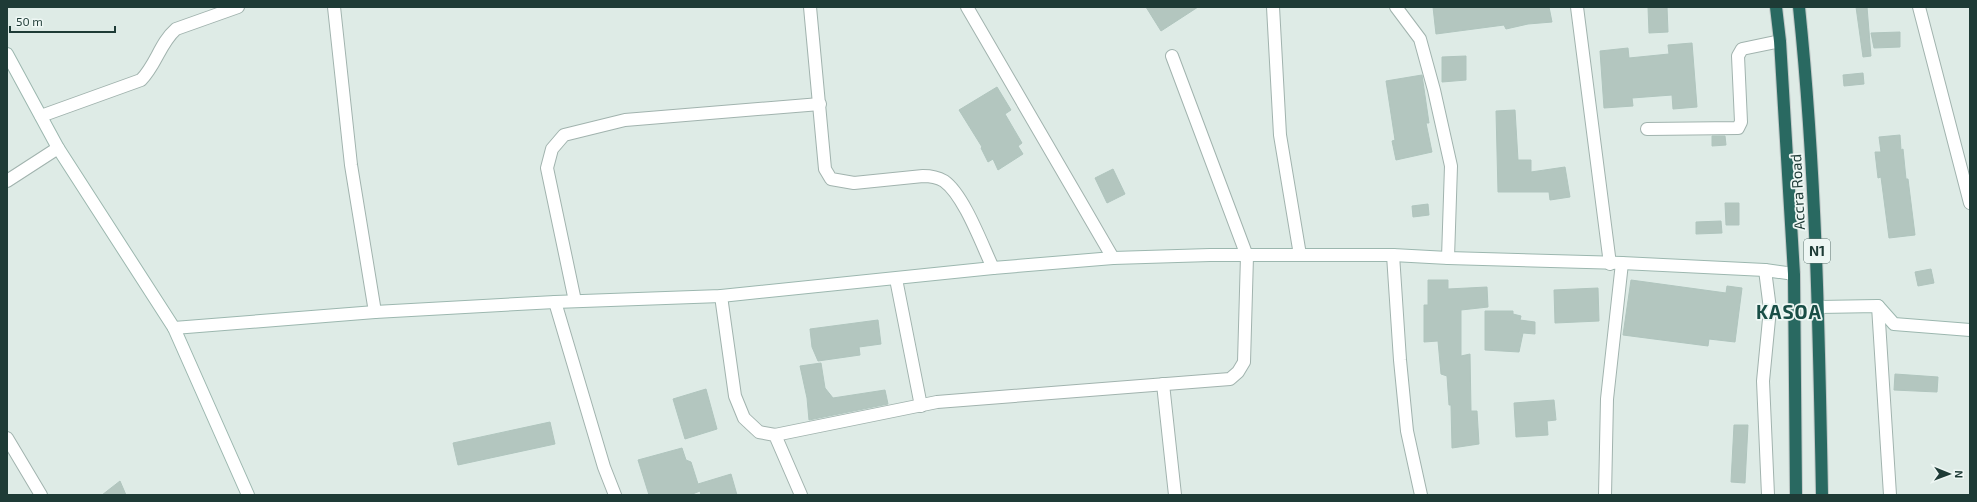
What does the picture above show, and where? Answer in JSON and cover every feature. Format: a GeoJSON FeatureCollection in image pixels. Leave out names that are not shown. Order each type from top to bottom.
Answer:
{"type":"FeatureCollection","features":[{"type":"Feature","properties":{"kind":"highway","name":"Accra Road"},"geometry":{"type":"LineString","coordinates":[[1776,7],[1780,41],[1794,274],[1796,495]]}},
{"type":"Feature","properties":{"kind":"highway","name":"Accra Road"},"geometry":{"type":"LineString","coordinates":[[1799,7],[1814,176],[1819,307],[1822,495]]}},
{"type":"Feature","properties":{"kind":"street"},"geometry":{"type":"LineString","coordinates":[[41,116],[141,80],[149,72],[168,36],[176,29],[238,7]]}},
{"type":"Feature","properties":{"kind":"street"},"geometry":{"type":"LineString","coordinates":[[334,7],[351,165],[375,312]]}},
{"type":"Feature","properties":{"kind":"street"},"geometry":{"type":"LineString","coordinates":[[810,7],[825,169],[832,179],[854,183],[934,176],[944,182],[958,196],[993,268]]}},
{"type":"Feature","properties":{"kind":"street"},"geometry":{"type":"LineString","coordinates":[[967,7],[1114,258]]}},
{"type":"Feature","properties":{"kind":"street"},"geometry":{"type":"LineString","coordinates":[[1273,7],[1280,135],[1300,255]]}},
{"type":"Feature","properties":{"kind":"street"},"geometry":{"type":"LineString","coordinates":[[1396,7],[1420,38],[1434,90],[1451,166],[1448,258]]}},
{"type":"Feature","properties":{"kind":"street"},"geometry":{"type":"LineString","coordinates":[[1577,7],[1616,263],[1607,399],[1605,495]]}},
{"type":"Feature","properties":{"kind":"street"},"geometry":{"type":"LineString","coordinates":[[1919,7],[1970,203]]}},
{"type":"Feature","properties":{"kind":"street"},"geometry":{"type":"LineString","coordinates":[[1647,129],[1738,128],[1741,122],[1738,56],[1742,48],[1780,41]]}},
{"type":"Feature","properties":{"kind":"street"},"geometry":{"type":"LineString","coordinates":[[7,54],[58,148],[174,328],[248,495]]}},
{"type":"Feature","properties":{"kind":"street"},"geometry":{"type":"LineString","coordinates":[[721,296],[735,396],[744,418],[759,432],[775,435],[937,402],[1230,379],[1238,372],[1244,362],[1247,256],[1172,56]]}},
{"type":"Feature","properties":{"kind":"street"},"geometry":{"type":"LineString","coordinates":[[575,301],[547,168],[552,149],[564,135],[625,120],[820,104]]}},
{"type":"Feature","properties":{"kind":"street"},"geometry":{"type":"LineString","coordinates":[[7,181],[58,148]]}},
{"type":"Feature","properties":{"kind":"street"},"geometry":{"type":"LineString","coordinates":[[174,328],[375,312],[575,301],[721,296],[993,268],[1114,258],[1210,255],[1247,256],[1393,254],[1448,258],[1616,263],[1765,270],[1794,274]]}},
{"type":"Feature","properties":{"kind":"street"},"geometry":{"type":"LineString","coordinates":[[1393,254],[1400,360],[1408,431],[1421,495]]}},
{"type":"Feature","properties":{"kind":"street"},"geometry":{"type":"LineString","coordinates":[[1765,270],[1770,309],[1763,381],[1768,495]]}},
{"type":"Feature","properties":{"kind":"street"},"geometry":{"type":"LineString","coordinates":[[896,279],[921,406]]}},
{"type":"Feature","properties":{"kind":"street"},"geometry":{"type":"LineString","coordinates":[[554,302],[604,467],[615,495]]}},
{"type":"Feature","properties":{"kind":"street"},"geometry":{"type":"LineString","coordinates":[[1878,306],[1890,495]]}},
{"type":"Feature","properties":{"kind":"street"},"geometry":{"type":"LineString","coordinates":[[1819,307],[1878,306],[1894,324],[1970,330]]}},
{"type":"Feature","properties":{"kind":"street"},"geometry":{"type":"LineString","coordinates":[[1163,384],[1175,495]]}},
{"type":"Feature","properties":{"kind":"street"},"geometry":{"type":"LineString","coordinates":[[775,435],[801,495]]}},
{"type":"Feature","properties":{"kind":"street"},"geometry":{"type":"LineString","coordinates":[[7,438],[41,495]]}},
{"type":"Feature","properties":{"kind":"building"},"geometry":{"type":"Polygon","coordinates":[[[1146,7],[1198,7],[1161,31],[1146,7]]]}},
{"type":"Feature","properties":{"kind":"building"},"geometry":{"type":"Polygon","coordinates":[[[1433,7],[1549,7],[1552,22],[1528,24],[1506,29],[1504,25],[1436,34],[1433,7]]]}},
{"type":"Feature","properties":{"kind":"building"},"geometry":{"type":"Polygon","coordinates":[[[1648,7],[1667,7],[1668,32],[1649,33],[1648,7]]]}},
{"type":"Feature","properties":{"kind":"building"},"geometry":{"type":"Polygon","coordinates":[[[1856,7],[1867,7],[1871,56],[1863,57],[1856,7]]]}},
{"type":"Feature","properties":{"kind":"building"},"geometry":{"type":"Polygon","coordinates":[[[1900,32],[1900,47],[1874,48],[1871,33],[1900,32]]]}},
{"type":"Feature","properties":{"kind":"building"},"geometry":{"type":"Polygon","coordinates":[[[1692,43],[1697,107],[1673,109],[1672,95],[1632,98],[1633,106],[1604,108],[1600,51],[1628,48],[1629,58],[1669,54],[1668,45],[1692,43]]]}},
{"type":"Feature","properties":{"kind":"building"},"geometry":{"type":"Polygon","coordinates":[[[1466,56],[1466,80],[1442,82],[1442,57],[1466,56]]]}},
{"type":"Feature","properties":{"kind":"building"},"geometry":{"type":"Polygon","coordinates":[[[1863,73],[1864,84],[1844,86],[1843,75],[1863,73]]]}},
{"type":"Feature","properties":{"kind":"building"},"geometry":{"type":"Polygon","coordinates":[[[1422,75],[1429,123],[1426,123],[1432,152],[1396,160],[1392,141],[1395,140],[1386,81],[1422,75]]]}},
{"type":"Feature","properties":{"kind":"building"},"geometry":{"type":"Polygon","coordinates":[[[997,87],[1011,110],[1005,114],[1022,143],[1018,146],[1023,154],[998,170],[993,159],[988,162],[981,148],[982,147],[959,110],[997,87]]]}},
{"type":"Feature","properties":{"kind":"building"},"geometry":{"type":"Polygon","coordinates":[[[1515,110],[1518,160],[1531,160],[1531,172],[1565,167],[1570,197],[1550,200],[1549,192],[1498,192],[1496,111],[1515,110]]]}},
{"type":"Feature","properties":{"kind":"building"},"geometry":{"type":"Polygon","coordinates":[[[1900,135],[1906,179],[1908,179],[1915,235],[1889,238],[1881,177],[1878,178],[1875,152],[1881,152],[1879,137],[1900,135]]]}},
{"type":"Feature","properties":{"kind":"building"},"geometry":{"type":"Polygon","coordinates":[[[1712,136],[1725,136],[1726,145],[1712,146],[1712,136]]]}},
{"type":"Feature","properties":{"kind":"building"},"geometry":{"type":"Polygon","coordinates":[[[1113,169],[1125,194],[1107,203],[1095,178],[1113,169]]]}},
{"type":"Feature","properties":{"kind":"building"},"geometry":{"type":"Polygon","coordinates":[[[1725,203],[1739,203],[1739,225],[1726,225],[1725,203]]]}},
{"type":"Feature","properties":{"kind":"building"},"geometry":{"type":"Polygon","coordinates":[[[1428,204],[1429,215],[1413,217],[1412,206],[1428,204]]]}},
{"type":"Feature","properties":{"kind":"building"},"geometry":{"type":"Polygon","coordinates":[[[1721,221],[1722,233],[1696,234],[1696,222],[1721,221]]]}},
{"type":"Feature","properties":{"kind":"building"},"geometry":{"type":"Polygon","coordinates":[[[1931,269],[1934,283],[1918,286],[1915,272],[1931,269]]]}},
{"type":"Feature","properties":{"kind":"building"},"geometry":{"type":"Polygon","coordinates":[[[1428,280],[1448,280],[1448,289],[1487,287],[1488,307],[1461,310],[1461,356],[1470,354],[1471,411],[1477,411],[1479,444],[1452,448],[1451,405],[1449,405],[1447,376],[1441,374],[1438,341],[1424,342],[1424,305],[1428,305],[1428,280]]]}},
{"type":"Feature","properties":{"kind":"building"},"geometry":{"type":"Polygon","coordinates":[[[1631,280],[1726,293],[1727,286],[1742,288],[1735,342],[1709,339],[1708,346],[1623,335],[1631,280]]]}},
{"type":"Feature","properties":{"kind":"building"},"geometry":{"type":"Polygon","coordinates":[[[1598,288],[1599,321],[1555,323],[1554,290],[1598,288]]]}},
{"type":"Feature","properties":{"kind":"building"},"geometry":{"type":"Polygon","coordinates":[[[1485,311],[1513,311],[1513,314],[1521,316],[1520,320],[1535,322],[1535,334],[1523,333],[1519,352],[1485,350],[1485,311]]]}},
{"type":"Feature","properties":{"kind":"building"},"geometry":{"type":"Polygon","coordinates":[[[878,320],[881,344],[859,347],[860,355],[818,361],[812,347],[810,329],[878,320]]]}},
{"type":"Feature","properties":{"kind":"building"},"geometry":{"type":"Polygon","coordinates":[[[821,363],[825,388],[833,398],[885,390],[888,404],[809,420],[807,398],[800,366],[821,363]]]}},
{"type":"Feature","properties":{"kind":"building"},"geometry":{"type":"Polygon","coordinates":[[[1895,374],[1938,377],[1937,392],[1894,390],[1895,374]]]}},
{"type":"Feature","properties":{"kind":"building"},"geometry":{"type":"Polygon","coordinates":[[[706,389],[717,429],[685,439],[673,399],[706,389]]]}},
{"type":"Feature","properties":{"kind":"building"},"geometry":{"type":"Polygon","coordinates":[[[1554,400],[1556,420],[1547,421],[1548,435],[1516,437],[1514,403],[1554,400]]]}},
{"type":"Feature","properties":{"kind":"building"},"geometry":{"type":"Polygon","coordinates":[[[550,422],[555,444],[458,465],[453,443],[550,422]]]}},
{"type":"Feature","properties":{"kind":"building"},"geometry":{"type":"Polygon","coordinates":[[[1734,425],[1748,425],[1745,483],[1731,482],[1734,425]]]}},
{"type":"Feature","properties":{"kind":"building"},"geometry":{"type":"Polygon","coordinates":[[[682,448],[686,460],[691,462],[698,484],[731,474],[737,495],[701,495],[700,491],[690,495],[649,495],[638,460],[682,448]]]}},
{"type":"Feature","properties":{"kind":"building"},"geometry":{"type":"Polygon","coordinates":[[[120,481],[126,495],[102,495],[120,481]]]}},
{"type":"Feature","properties":{"kind":"district","name":"KASOA"},"geometry":{"type":"Point","coordinates":[1789,312]}}]}
